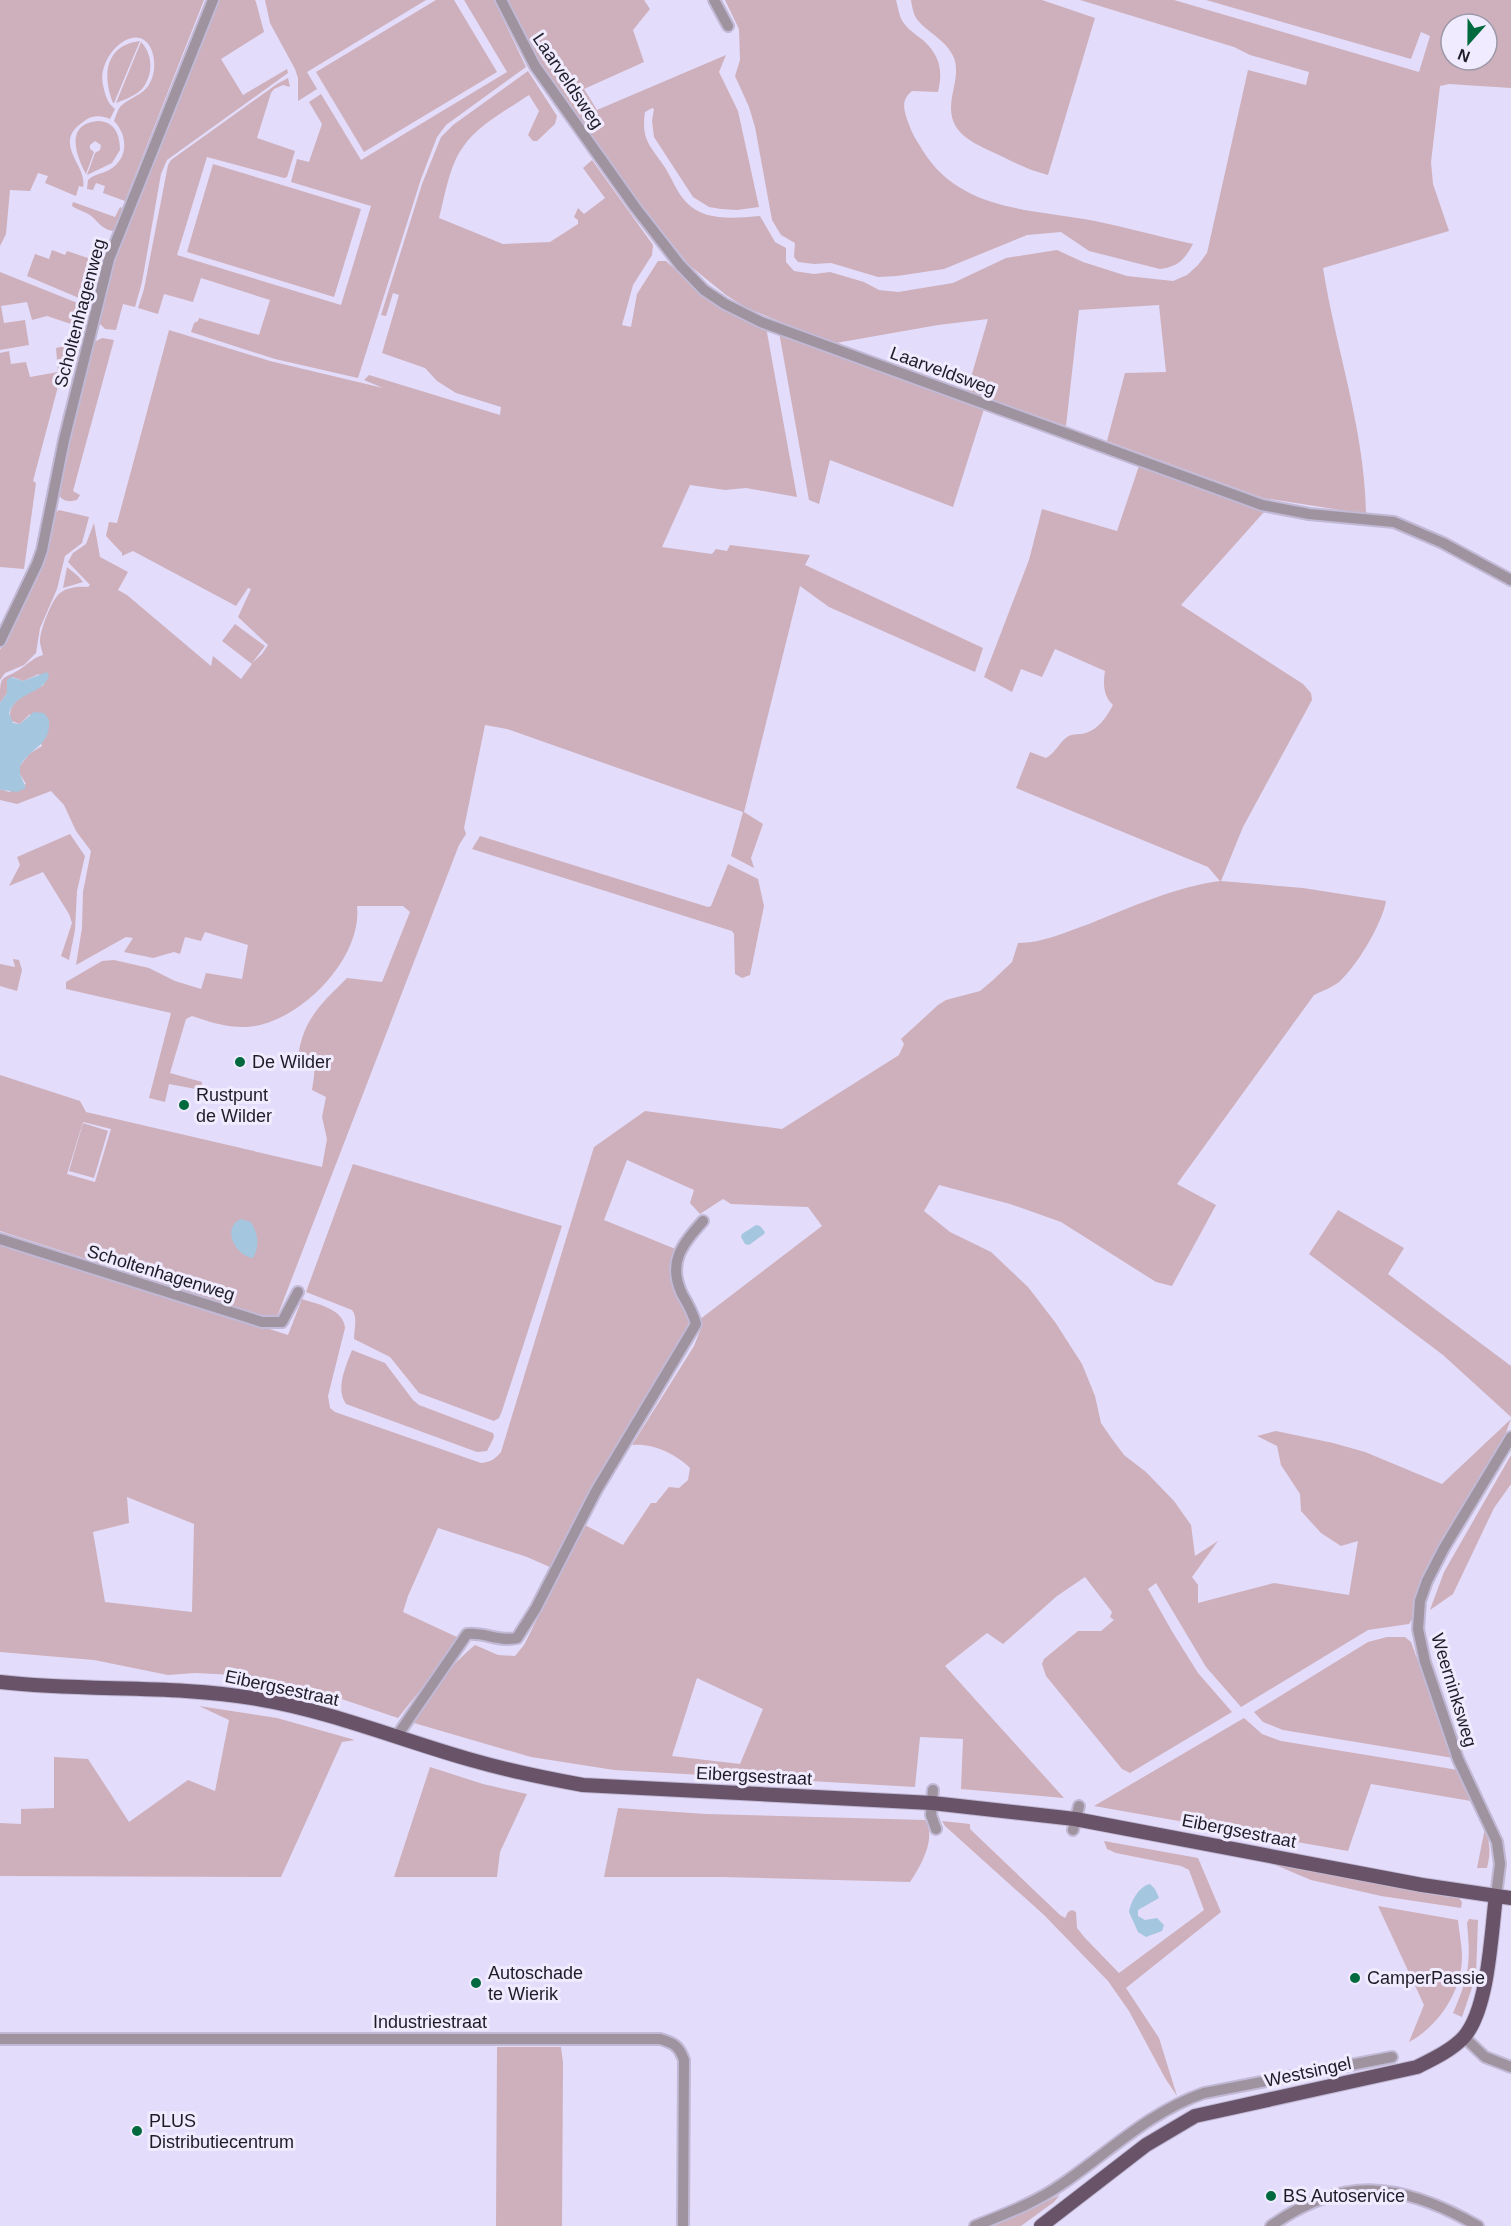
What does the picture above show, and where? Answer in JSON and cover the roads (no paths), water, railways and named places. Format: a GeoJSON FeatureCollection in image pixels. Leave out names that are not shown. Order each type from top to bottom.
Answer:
{"type":"FeatureCollection","features":[{"type":"Feature","properties":{"kind":"main road","name":"Eibergsestraat"},"geometry":{"type":"LineString","coordinates":[[0,1682],[70,1688],[195,1690],[258,1699],[318,1711],[467,1759],[583,1785],[932,1797],[1076,1818],[1422,1884],[1511,1898]]}},
{"type":"Feature","properties":{"kind":"main road","name":"Westsingel"},"geometry":{"type":"LineString","coordinates":[[1041,2226],[1146,2145],[1195,2116],[1417,2067],[1464,2037],[1478,2011],[1484,1990],[1496,1896]]}},
{"type":"Feature","properties":{"kind":"street","name":"Scholtenhagenweg"},"geometry":{"type":"LineString","coordinates":[[0,641],[42,550],[64,440],[109,259],[213,0]]}},
{"type":"Feature","properties":{"kind":"street","name":"Laarveldsweg"},"geometry":{"type":"LineString","coordinates":[[501,0],[535,66],[635,207],[680,265],[704,290],[725,304],[761,322],[1262,505],[1309,514],[1373,519],[1405,526],[1443,543],[1511,580]]}},
{"type":"Feature","properties":{"kind":"street"},"geometry":{"type":"LineString","coordinates":[[714,0],[728,26]]}},
{"type":"Feature","properties":{"kind":"street"},"geometry":{"type":"LineString","coordinates":[[397,1736],[467,1634],[475,1633],[504,1641],[517,1638],[536,1608],[596,1491],[696,1324],[675,1273],[678,1255],[687,1239],[703,1221]]}},
{"type":"Feature","properties":{"kind":"street","name":"Scholtenhagenweg"},"geometry":{"type":"LineString","coordinates":[[0,1239],[262,1322],[282,1322],[298,1292]]}},
{"type":"Feature","properties":{"kind":"street","name":"Weerninksweg"},"geometry":{"type":"LineString","coordinates":[[1496,1896],[1500,1864],[1497,1842],[1458,1759],[1425,1662],[1418,1629],[1420,1601],[1427,1581],[1444,1548],[1511,1437]]}},
{"type":"Feature","properties":{"kind":"street"},"geometry":{"type":"LineString","coordinates":[[932,1797],[931,1815],[936,1829]]}},
{"type":"Feature","properties":{"kind":"street"},"geometry":{"type":"LineString","coordinates":[[1464,2037],[1485,2057],[1511,2067]]}},
{"type":"Feature","properties":{"kind":"street","name":"Industriestraat"},"geometry":{"type":"LineString","coordinates":[[0,2039],[660,2039],[674,2043],[684,2060],[683,2226]]}},
{"type":"Feature","properties":{"kind":"street","name":"Westsingel"},"geometry":{"type":"LineString","coordinates":[[975,2226],[1036,2201],[1063,2184],[1153,2116],[1187,2099],[1204,2093],[1392,2057]]}},
{"type":"Feature","properties":{"kind":"street"},"geometry":{"type":"LineString","coordinates":[[1271,2226],[1291,2212],[1320,2199],[1365,2190],[1406,2194],[1422,2199],[1478,2226]]}},
{"type":"Feature","properties":{"kind":"water"},"geometry":{"type":"Polygon","coordinates":[[[47,672],[49,676],[46,682],[18,701],[9,713],[13,723],[20,724],[34,712],[44,713],[49,720],[47,735],[20,766],[20,774],[26,788],[17,792],[2,790],[0,789],[0,703],[7,693],[7,680],[11,677],[23,681],[47,672]]]}},
{"type":"Feature","properties":{"kind":"water"},"geometry":{"type":"Polygon","coordinates":[[[241,1219],[251,1222],[255,1231],[257,1244],[253,1258],[246,1256],[236,1247],[231,1235],[235,1223],[241,1219]]]}},
{"type":"Feature","properties":{"kind":"water"},"geometry":{"type":"Polygon","coordinates":[[[756,1225],[760,1226],[764,1234],[749,1245],[745,1244],[741,1237],[742,1234],[756,1225]]]}},
{"type":"Feature","properties":{"kind":"water"},"geometry":{"type":"Polygon","coordinates":[[[1150,1884],[1159,1898],[1138,1910],[1138,1916],[1145,1920],[1157,1918],[1164,1925],[1162,1931],[1146,1937],[1138,1932],[1129,1912],[1136,1895],[1150,1884]]]}},
{"type":"Feature","properties":{"kind":"place","name":"De Wilder"},"geometry":{"type":"Point","coordinates":[240,1062]}},
{"type":"Feature","properties":{"kind":"place","name":"Rustpunt de Wilder"},"geometry":{"type":"Point","coordinates":[184,1105]}},
{"type":"Feature","properties":{"kind":"place","name":"CamperPassie"},"geometry":{"type":"Point","coordinates":[1355,1978]}},
{"type":"Feature","properties":{"kind":"place","name":"Autoschade te Wierik"},"geometry":{"type":"Point","coordinates":[476,1983]}},
{"type":"Feature","properties":{"kind":"place","name":"PLUS Distributiecentrum"},"geometry":{"type":"Point","coordinates":[137,2131]}},
{"type":"Feature","properties":{"kind":"place","name":"BS Autoservice"},"geometry":{"type":"Point","coordinates":[1271,2196]}}]}
